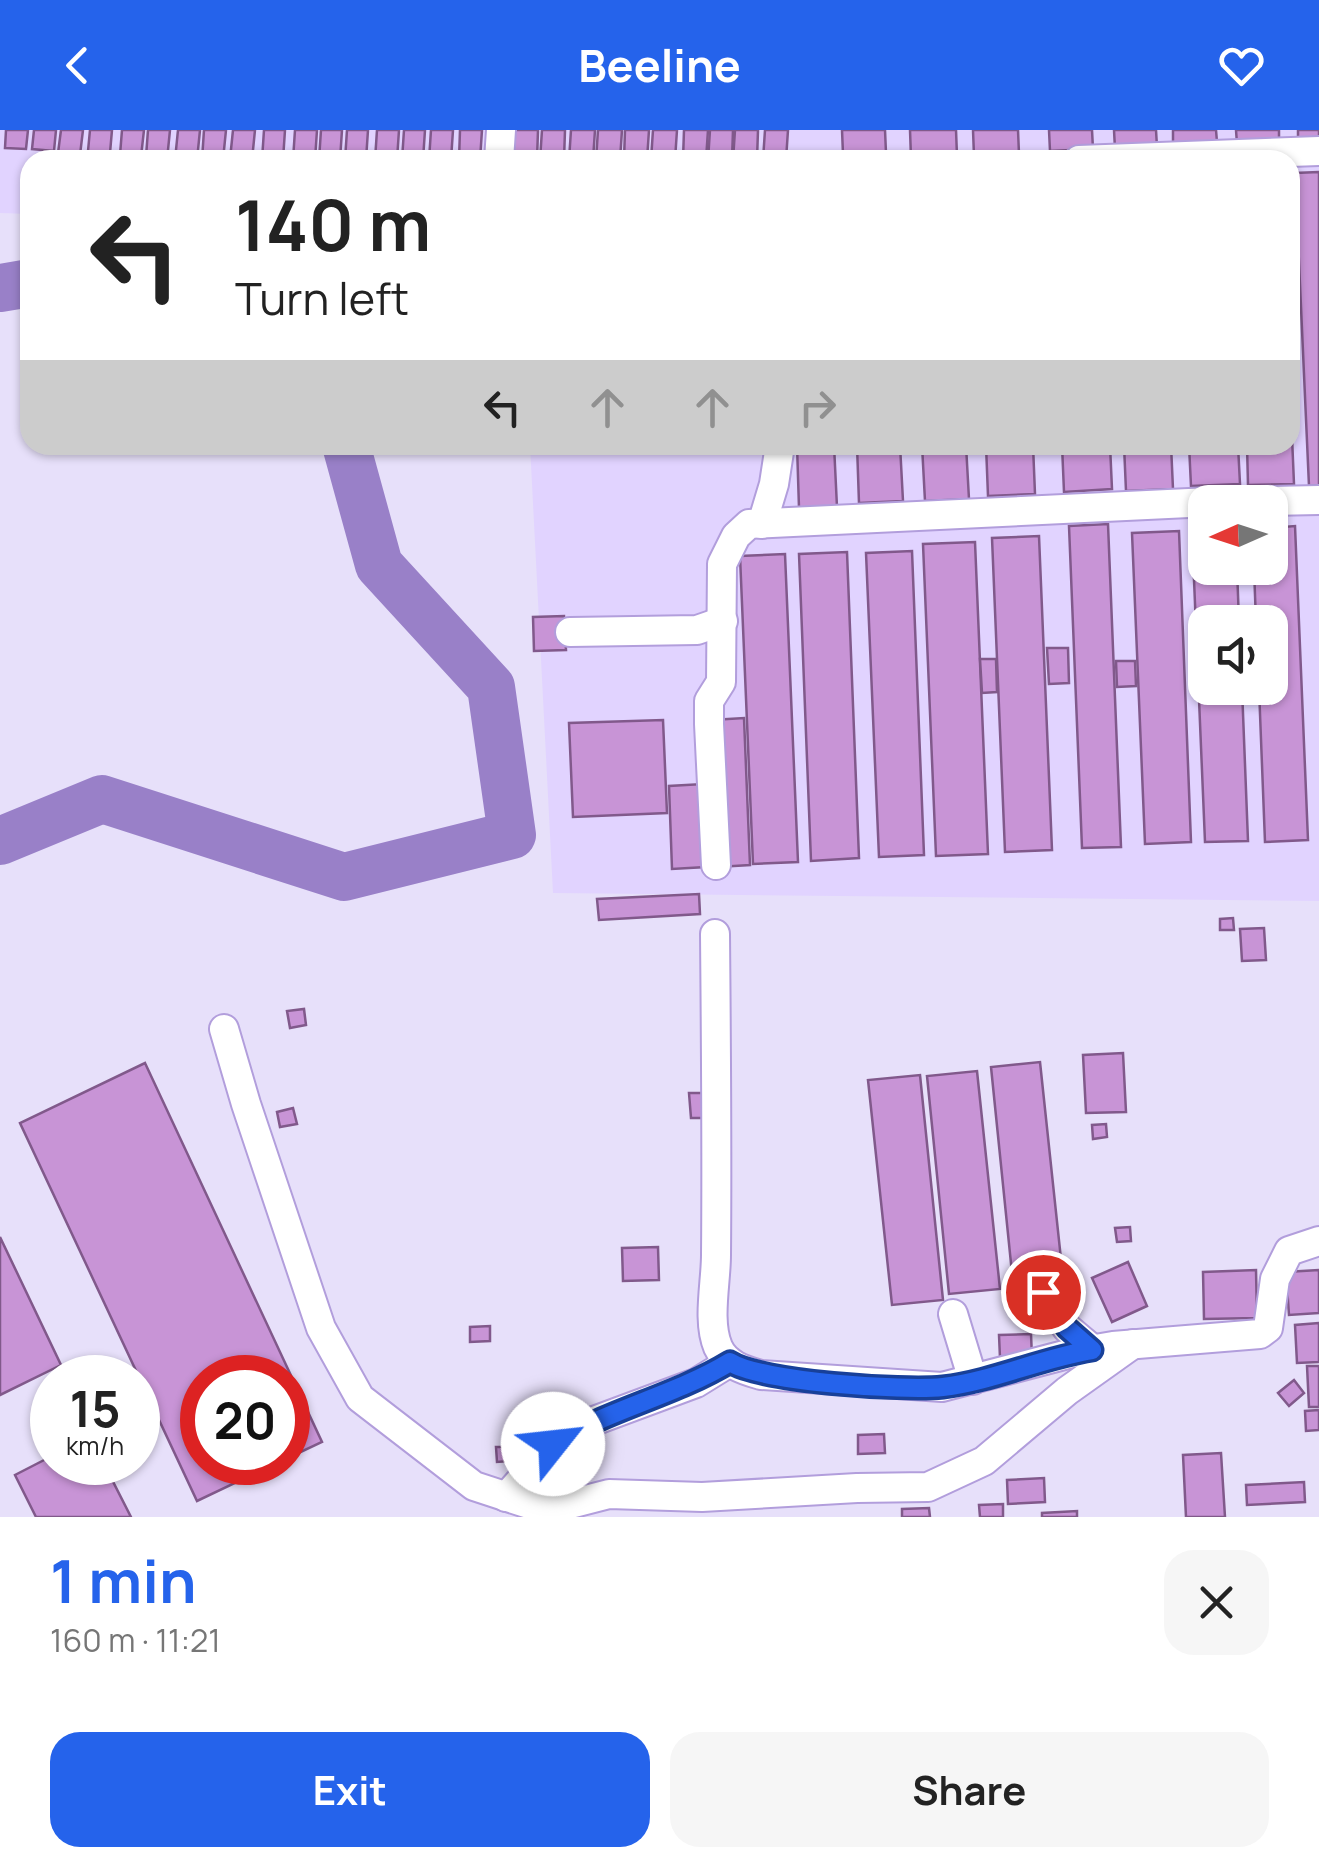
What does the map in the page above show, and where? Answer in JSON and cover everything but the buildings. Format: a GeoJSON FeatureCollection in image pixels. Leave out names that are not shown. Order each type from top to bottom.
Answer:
{"type":"FeatureCollection","features":[{"type":"Feature","properties":{"kind":"lane"},"geometry":{"type":"LineString","coordinates":[[762,524],[778,455]]}},
{"type":"Feature","properties":{"kind":"lane"},"geometry":{"type":"LineString","coordinates":[[716,865],[708,724],[709,701],[721,682],[722,564],[736,536],[749,524],[981,511],[1319,500]]}},
{"type":"Feature","properties":{"kind":"lane"},"geometry":{"type":"LineString","coordinates":[[570,632],[697,630],[723,621]]}},
{"type":"Feature","properties":{"kind":"lane"},"geometry":{"type":"LineString","coordinates":[[715,934],[714,1325],[718,1346],[730,1362],[761,1375],[942,1387],[1092,1350],[1265,1332],[1275,1279],[1288,1251],[1319,1241]]}},
{"type":"Feature","properties":{"kind":"lane"},"geometry":{"type":"LineString","coordinates":[[224,1029],[321,1328],[360,1398],[474,1486],[535,1506],[570,1504],[609,1494],[702,1497],[928,1488],[984,1461],[1067,1391],[1133,1344]]}},
{"type":"Feature","properties":{"kind":"lane"},"geometry":{"type":"LineString","coordinates":[[1043,1292],[1067,1328],[1092,1350]]}},
{"type":"Feature","properties":{"kind":"lane"},"geometry":{"type":"LineString","coordinates":[[952,1314],[973,1380]]}},
{"type":"Feature","properties":{"kind":"lane"},"geometry":{"type":"LineString","coordinates":[[506,1497],[553,1444],[583,1425],[696,1383],[730,1362]]}},
{"type":"Feature","properties":{"kind":"shaded area"},"geometry":{"type":"Polygon","coordinates":[[[0,130],[1319,130],[1319,901],[553,893],[531,455],[1300,455],[1300,150],[20,150],[20,214],[0,213],[0,130]]]}},
{"type":"Feature","properties":{"kind":"waterway"},"geometry":{"type":"LineString","coordinates":[[0,288],[20,285]]}},
{"type":"Feature","properties":{"kind":"waterway"},"geometry":{"type":"LineString","coordinates":[[0,841],[102,799],[344,877],[512,835],[491,687],[379,565],[349,455]]}},
{"type":"Feature","properties":{"kind":"route"},"geometry":{"type":"LineString","coordinates":[[553,1444],[583,1425],[696,1383],[730,1362],[761,1375],[942,1387],[1092,1350],[1067,1328],[1043,1292]]}}]}
